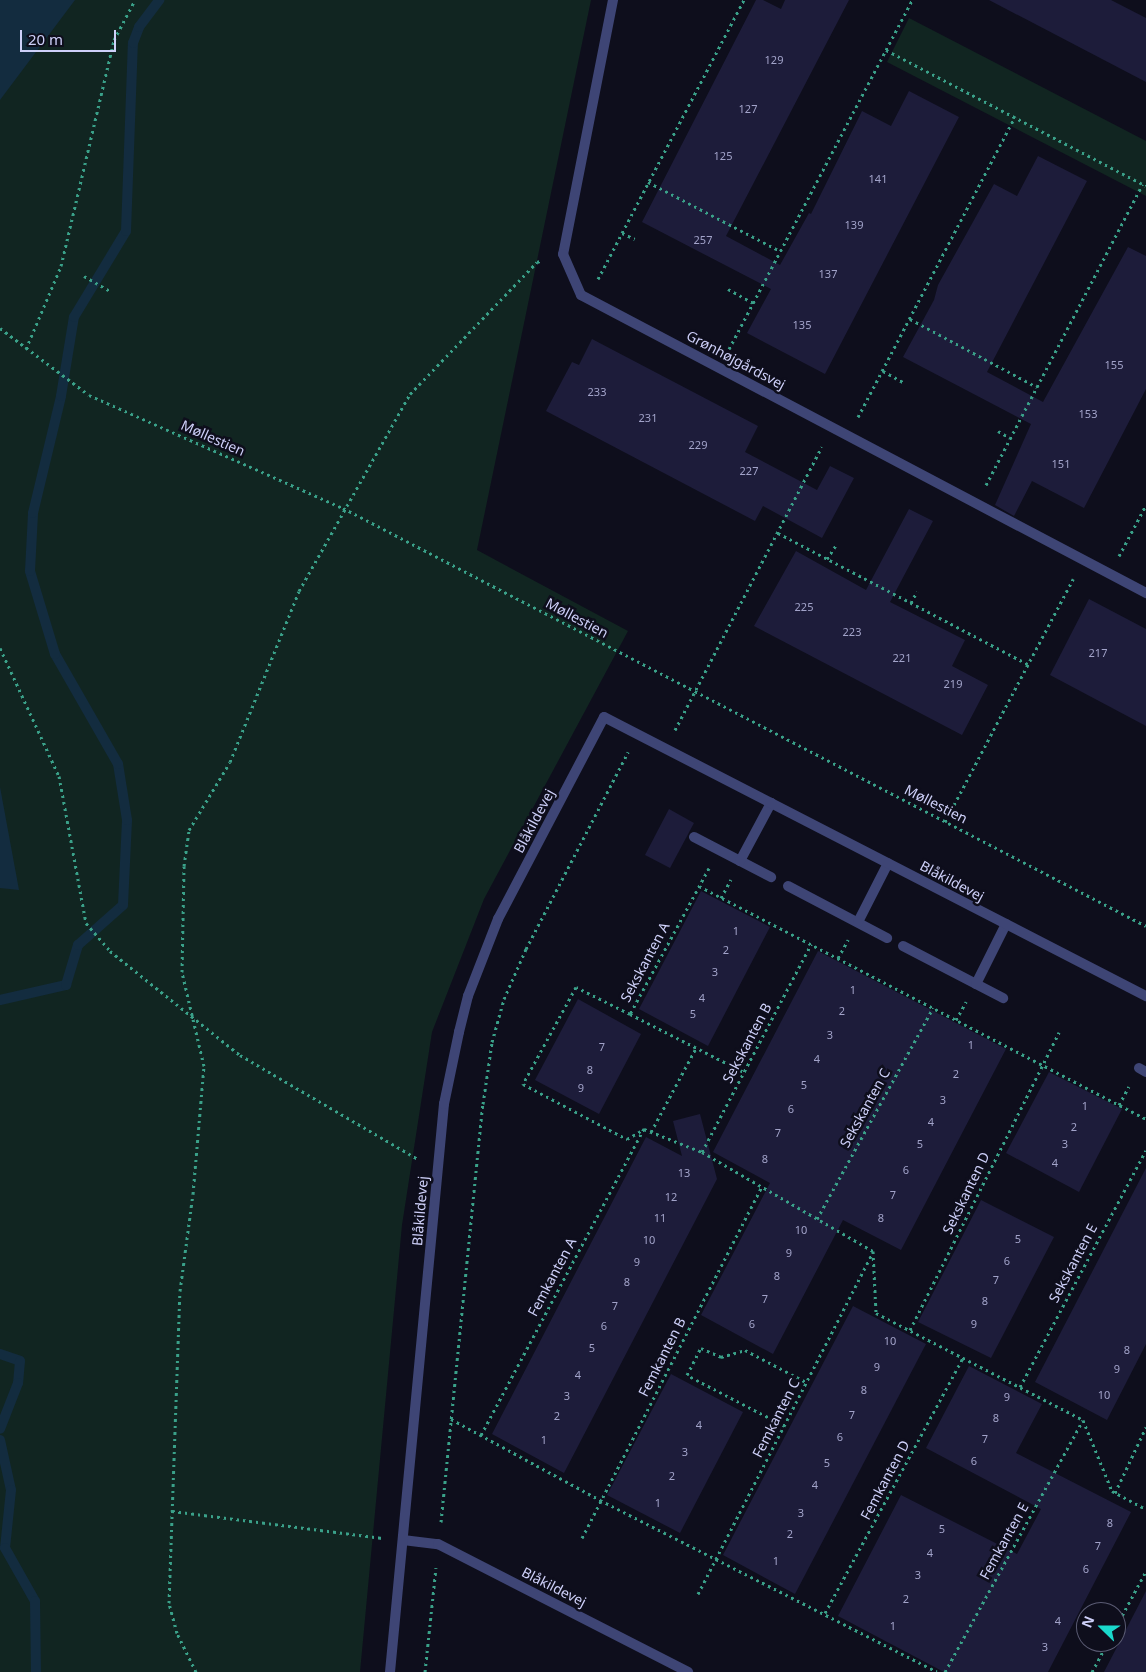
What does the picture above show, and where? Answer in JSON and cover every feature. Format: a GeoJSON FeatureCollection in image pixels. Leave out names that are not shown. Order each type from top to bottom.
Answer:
{"type":"FeatureCollection","features":[{"type":"Feature","properties":{"kind":"street"},"geometry":{"type":"LineString","coordinates":[[563,254],[613,0]]}},
{"type":"Feature","properties":{"kind":"street","name":"Grønhøjgårdsvej"},"geometry":{"type":"LineString","coordinates":[[563,254],[581,295],[832,426],[1146,594]]}},
{"type":"Feature","properties":{"kind":"street","name":"Blåkildevej"},"geometry":{"type":"LineString","coordinates":[[390,1672],[444,1104],[468,996],[498,919],[604,717],[1146,996]]}},
{"type":"Feature","properties":{"kind":"street"},"geometry":{"type":"LineString","coordinates":[[740,861],[771,802]]}},
{"type":"Feature","properties":{"kind":"street"},"geometry":{"type":"LineString","coordinates":[[694,837],[772,877]]}},
{"type":"Feature","properties":{"kind":"street"},"geometry":{"type":"LineString","coordinates":[[858,922],[888,863]]}},
{"type":"Feature","properties":{"kind":"street"},"geometry":{"type":"LineString","coordinates":[[788,886],[888,938]]}},
{"type":"Feature","properties":{"kind":"street"},"geometry":{"type":"LineString","coordinates":[[976,984],[1006,924]]}},
{"type":"Feature","properties":{"kind":"street"},"geometry":{"type":"LineString","coordinates":[[903,946],[1003,998]]}},
{"type":"Feature","properties":{"kind":"street","name":"Blåkildevej"},"geometry":{"type":"LineString","coordinates":[[403,1540],[438,1544],[688,1672]]}},
{"type":"Feature","properties":{"kind":"path"},"geometry":{"type":"LineString","coordinates":[[26,350],[60,266],[114,40],[135,0]]}},
{"type":"Feature","properties":{"kind":"path"},"geometry":{"type":"LineString","coordinates":[[588,298],[744,0]]}},
{"type":"Feature","properties":{"kind":"path"},"geometry":{"type":"LineString","coordinates":[[720,368],[912,0]]}},
{"type":"Feature","properties":{"kind":"path"},"geometry":{"type":"LineString","coordinates":[[886,50],[1144,185],[976,503]]}},
{"type":"Feature","properties":{"kind":"path"},"geometry":{"type":"LineString","coordinates":[[849,435],[1015,117]]}},
{"type":"Feature","properties":{"kind":"path"},"geometry":{"type":"LineString","coordinates":[[648,182],[780,252]]}},
{"type":"Feature","properties":{"kind":"path"},"geometry":{"type":"LineString","coordinates":[[622,233],[635,239]]}},
{"type":"Feature","properties":{"kind":"path"},"geometry":{"type":"LineString","coordinates":[[196,1672],[177,1633],[170,1603],[180,1291],[193,1194],[204,1066],[182,972],[184,866],[189,830],[230,762],[299,590],[343,508],[410,394],[537,262],[563,254]]}},
{"type":"Feature","properties":{"kind":"path"},"geometry":{"type":"LineString","coordinates":[[84,276],[112,292]]}},
{"type":"Feature","properties":{"kind":"path"},"geometry":{"type":"LineString","coordinates":[[728,289],[753,303]]}},
{"type":"Feature","properties":{"kind":"path"},"geometry":{"type":"LineString","coordinates":[[910,319],[1037,387]]}},
{"type":"Feature","properties":{"kind":"path","name":"Møllestien"},"geometry":{"type":"LineString","coordinates":[[0,328],[44,364],[89,395],[343,508],[1146,926]]}},
{"type":"Feature","properties":{"kind":"path"},"geometry":{"type":"LineString","coordinates":[[883,371],[905,382]]}},
{"type":"Feature","properties":{"kind":"path"},"geometry":{"type":"LineString","coordinates":[[665,748],[696,693],[832,426]]}},
{"type":"Feature","properties":{"kind":"path"},"geometry":{"type":"LineString","coordinates":[[998,432],[1010,438]]}},
{"type":"Feature","properties":{"kind":"path"},"geometry":{"type":"LineString","coordinates":[[1110,574],[1146,506]]}},
{"type":"Feature","properties":{"kind":"path"},"geometry":{"type":"LineString","coordinates":[[778,533],[1028,664]]}},
{"type":"Feature","properties":{"kind":"path"},"geometry":{"type":"LineString","coordinates":[[827,559],[836,544]]}},
{"type":"Feature","properties":{"kind":"path"},"geometry":{"type":"LineString","coordinates":[[945,822],[1084,560]]}},
{"type":"Feature","properties":{"kind":"path"},"geometry":{"type":"LineString","coordinates":[[911,603],[917,591]]}},
{"type":"Feature","properties":{"kind":"path"},"geometry":{"type":"LineString","coordinates":[[0,648],[59,776],[86,923],[110,952],[193,1015],[240,1055],[438,1171]]}},
{"type":"Feature","properties":{"kind":"path"},"geometry":{"type":"LineString","coordinates":[[425,1672],[452,1419],[482,1104],[492,1042],[504,999],[526,949],[632,744]]}},
{"type":"Feature","properties":{"kind":"path","name":"Sekskanten A"},"geometry":{"type":"LineString","coordinates":[[644,1129],[627,1139],[523,1084],[576,987],[630,1014],[719,850]]}},
{"type":"Feature","properties":{"kind":"path"},"geometry":{"type":"LineString","coordinates":[[699,886],[1146,1119]]}},
{"type":"Feature","properties":{"kind":"path","name":"Sekskanten B"},"geometry":{"type":"LineString","coordinates":[[702,1152],[811,944]]}},
{"type":"Feature","properties":{"kind":"path","name":"Sekskanten C"},"geometry":{"type":"LineString","coordinates":[[817,1219],[933,1008]]}},
{"type":"Feature","properties":{"kind":"path"},"geometry":{"type":"LineString","coordinates":[[630,1014],[744,1072]]}},
{"type":"Feature","properties":{"kind":"path","name":"Sekskanten D"},"geometry":{"type":"LineString","coordinates":[[910,1330],[1059,1032]]}},
{"type":"Feature","properties":{"kind":"path"},"geometry":{"type":"LineString","coordinates":[[651,1132],[696,1048]]}},
{"type":"Feature","properties":{"kind":"path"},"geometry":{"type":"LineString","coordinates":[[644,1129],[702,1152],[873,1251],[876,1313],[1083,1420],[1112,1491],[1146,1509]]}},
{"type":"Feature","properties":{"kind":"path","name":"Femkanten A"},"geometry":{"type":"LineString","coordinates":[[481,1435],[644,1129]]}},
{"type":"Feature","properties":{"kind":"path","name":"Sekskanten E"},"geometry":{"type":"LineString","coordinates":[[1020,1387],[1146,1150]]}},
{"type":"Feature","properties":{"kind":"path","name":"Femkanten B"},"geometry":{"type":"LineString","coordinates":[[582,1538],[762,1187]]}},
{"type":"Feature","properties":{"kind":"path","name":"Femkanten C"},"geometry":{"type":"LineString","coordinates":[[698,1594],[873,1251]]}},
{"type":"Feature","properties":{"kind":"path"},"geometry":{"type":"LineString","coordinates":[[785,1426],[687,1375],[702,1348],[721,1356],[745,1350],[806,1382]]}},
{"type":"Feature","properties":{"kind":"path","name":"Femkanten D"},"geometry":{"type":"LineString","coordinates":[[826,1613],[963,1358]]}},
{"type":"Feature","properties":{"kind":"path"},"geometry":{"type":"LineString","coordinates":[[452,1419],[600,1500],[826,1613],[937,1672]]}},
{"type":"Feature","properties":{"kind":"path","name":"Femkanten E"},"geometry":{"type":"LineString","coordinates":[[945,1672],[1083,1420]]}},
{"type":"Feature","properties":{"kind":"path"},"geometry":{"type":"LineString","coordinates":[[1115,1493],[1146,1427]]}},
{"type":"Feature","properties":{"kind":"path"},"geometry":{"type":"LineString","coordinates":[[172,1512],[403,1540]]}},
{"type":"Feature","properties":{"kind":"path"},"geometry":{"type":"LineString","coordinates":[[1126,1608],[1146,1571]]}},
{"type":"Feature","properties":{"kind":"path"},"geometry":{"type":"LineString","coordinates":[[1092,1672],[1103,1652]]}},
{"type":"Feature","properties":{"kind":"green space"},"geometry":{"type":"Polygon","coordinates":[[[0,0],[591,0],[477,550],[628,631],[484,899],[432,1032],[402,1225],[360,1672],[0,1672],[0,0]]]}},
{"type":"Feature","properties":{"kind":"green space"},"geometry":{"type":"Polygon","coordinates":[[[909,18],[1146,141],[1146,196],[887,62],[909,18]]]}},
{"type":"Feature","properties":{"kind":"water"},"geometry":{"type":"Polygon","coordinates":[[[0,0],[75,0],[0,100],[0,0]]]}},
{"type":"Feature","properties":{"kind":"water"},"geometry":{"type":"Polygon","coordinates":[[[0,787],[19,890],[0,888],[0,787]]]}},
{"type":"Feature","properties":{"kind":"building"},"geometry":{"type":"Polygon","coordinates":[[[756,0],[763,0],[781,9],[785,0],[849,0],[726,236],[780,265],[809,213],[811,214],[862,111],[891,126],[909,91],[959,117],[825,374],[747,333],[771,289],[642,222],[756,0]]]}},
{"type":"Feature","properties":{"kind":"building"},"geometry":{"type":"Polygon","coordinates":[[[989,0],[1111,0],[1146,18],[1146,82],[989,0]]]}},
{"type":"Feature","properties":{"kind":"building"},"geometry":{"type":"Polygon","coordinates":[[[1038,156],[1087,181],[987,372],[1043,402],[1128,247],[1146,256],[1146,389],[1084,508],[1032,481],[1014,516],[995,505],[1031,424],[903,357],[934,300],[938,285],[994,184],[1017,196],[1038,156]]]}},
{"type":"Feature","properties":{"kind":"building"},"geometry":{"type":"Polygon","coordinates":[[[592,339],[758,426],[745,452],[817,490],[830,466],[854,478],[822,538],[763,506],[755,521],[546,411],[572,362],[579,365],[592,339]]]}},
{"type":"Feature","properties":{"kind":"building"},"geometry":{"type":"Polygon","coordinates":[[[909,509],[933,521],[890,602],[965,640],[952,666],[988,685],[962,735],[754,626],[796,551],[866,590],[909,509]]]}},
{"type":"Feature","properties":{"kind":"building"},"geometry":{"type":"Polygon","coordinates":[[[1089,599],[1146,629],[1146,726],[1050,675],[1089,599]]]}},
{"type":"Feature","properties":{"kind":"building"},"geometry":{"type":"Polygon","coordinates":[[[669,809],[694,823],[670,868],[645,855],[669,809]]]}},
{"type":"Feature","properties":{"kind":"building"},"geometry":{"type":"Polygon","coordinates":[[[701,891],[770,927],[708,1046],[639,1009],[701,891]]]}},
{"type":"Feature","properties":{"kind":"building"},"geometry":{"type":"Polygon","coordinates":[[[818,951],[1006,1049],[901,1250],[843,1220],[773,1354],[701,1315],[770,1183],[713,1152],[818,951]]]}},
{"type":"Feature","properties":{"kind":"building"},"geometry":{"type":"Polygon","coordinates":[[[578,999],[641,1034],[599,1114],[535,1080],[578,999]]]}},
{"type":"Feature","properties":{"kind":"building"},"geometry":{"type":"Polygon","coordinates":[[[1049,1072],[1122,1109],[1079,1192],[1006,1153],[1049,1072]]]}},
{"type":"Feature","properties":{"kind":"building"},"geometry":{"type":"Polygon","coordinates":[[[700,1114],[717,1179],[564,1473],[492,1434],[646,1137],[682,1156],[673,1121],[700,1114]]]}},
{"type":"Feature","properties":{"kind":"building"},"geometry":{"type":"Polygon","coordinates":[[[1146,1168],[1146,1344],[1107,1420],[1035,1382],[1146,1168]]]}},
{"type":"Feature","properties":{"kind":"building"},"geometry":{"type":"Polygon","coordinates":[[[981,1200],[1054,1237],[991,1358],[918,1322],[981,1200]]]}},
{"type":"Feature","properties":{"kind":"building"},"geometry":{"type":"Polygon","coordinates":[[[853,1306],[926,1344],[795,1594],[723,1555],[853,1306]]]}},
{"type":"Feature","properties":{"kind":"building"},"geometry":{"type":"Polygon","coordinates":[[[969,1366],[1042,1404],[1016,1453],[1131,1512],[1084,1602],[1076,1602],[1076,1618],[1048,1672],[944,1672],[838,1616],[901,1495],[1017,1554],[1041,1509],[926,1448],[969,1366]]]}},
{"type":"Feature","properties":{"kind":"building"},"geometry":{"type":"Polygon","coordinates":[[[671,1374],[743,1412],[680,1533],[607,1495],[671,1374]]]}},
{"type":"Feature","properties":{"kind":"building"},"geometry":{"type":"Polygon","coordinates":[[[1146,1591],[1146,1672],[1104,1672],[1114,1652],[1126,1652],[1126,1630],[1146,1591]]]}},
{"type":"Feature","properties":{"kind":"waterway"},"geometry":{"type":"LineString","coordinates":[[0,1000],[66,985],[78,945],[123,905],[127,820],[118,764],[55,654],[30,571],[33,513],[61,396],[74,317],[126,231],[133,43],[139,27],[159,0]]}},
{"type":"Feature","properties":{"kind":"waterway"},"geometry":{"type":"LineString","coordinates":[[0,1354],[20,1361],[18,1383],[0,1429]]}},
{"type":"Feature","properties":{"kind":"waterway"},"geometry":{"type":"LineString","coordinates":[[0,1440],[11,1490],[5,1548],[35,1601],[36,1672]]}}]}
